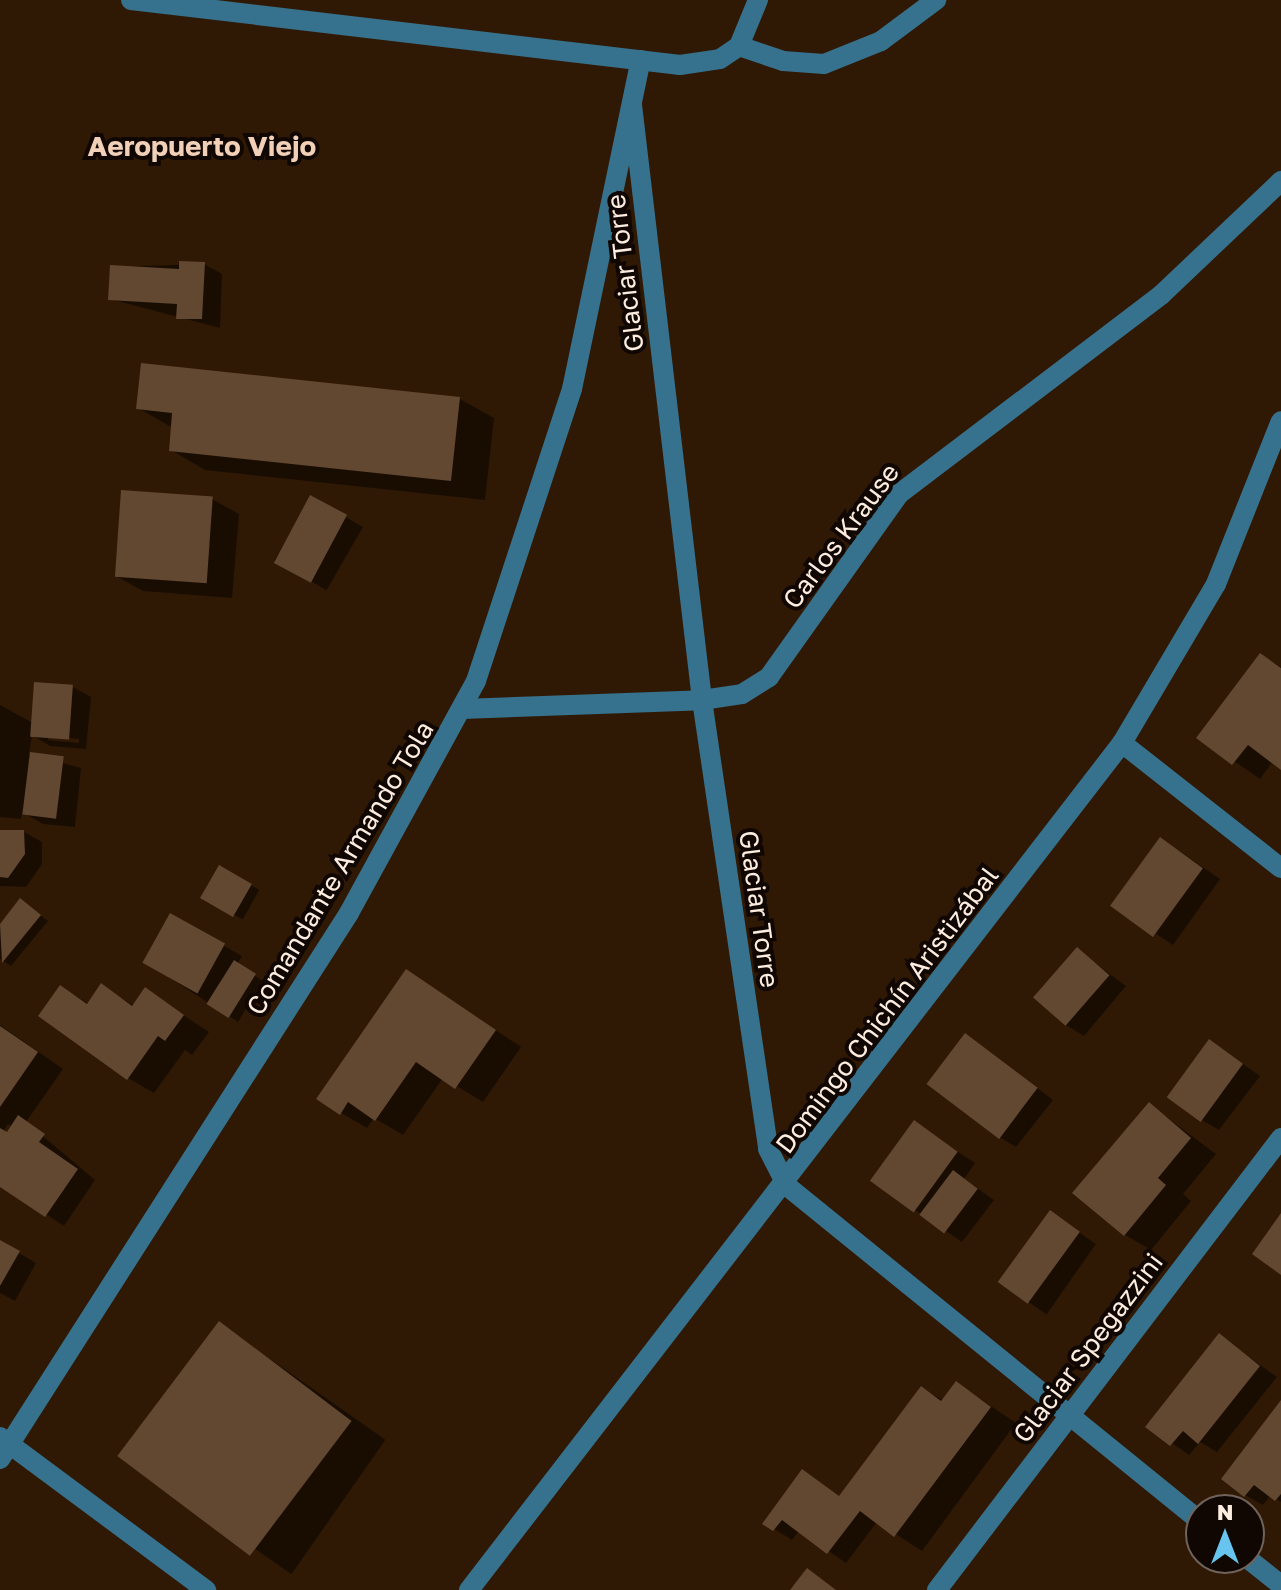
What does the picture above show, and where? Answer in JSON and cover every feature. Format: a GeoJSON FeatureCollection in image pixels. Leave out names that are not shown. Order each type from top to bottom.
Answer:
{"type":"FeatureCollection","features":[{"type":"Feature","properties":{"kind":"street"},"geometry":{"type":"LineString","coordinates":[[131,0],[641,60],[699,64],[739,46],[783,61],[824,64],[881,41],[936,0]]}},
{"type":"Feature","properties":{"kind":"street"},"geometry":{"type":"LineString","coordinates":[[739,46],[758,0]]}},
{"type":"Feature","properties":{"kind":"street","name":"Comandante Armando Tola"},"geometry":{"type":"LineString","coordinates":[[0,1459],[6,1439],[369,880],[462,709],[524,550],[568,404],[641,60]]}},
{"type":"Feature","properties":{"kind":"street","name":"Glaciar Torre"},"geometry":{"type":"LineString","coordinates":[[632,105],[702,700],[768,1149],[787,1186],[1067,1418],[1185,1510]]}},
{"type":"Feature","properties":{"kind":"street","name":"Carlos Krause"},"geometry":{"type":"LineString","coordinates":[[462,709],[702,700],[742,694],[769,677],[899,494],[1161,295],[1281,181]]}},
{"type":"Feature","properties":{"kind":"street","name":"Domingo Chichín Aristizábal"},"geometry":{"type":"LineString","coordinates":[[469,1590],[787,1186],[1122,743],[1216,584],[1281,421]]}},
{"type":"Feature","properties":{"kind":"street"},"geometry":{"type":"LineString","coordinates":[[1122,743],[1281,868]]}},
{"type":"Feature","properties":{"kind":"street","name":"Glaciar Spegazzini"},"geometry":{"type":"LineString","coordinates":[[937,1590],[1281,1138]]}},
{"type":"Feature","properties":{"kind":"street"},"geometry":{"type":"LineString","coordinates":[[6,1439],[206,1590]]}},
{"type":"Feature","properties":{"kind":"street"},"geometry":{"type":"LineString","coordinates":[[1265,1572],[1281,1585]]}},
{"type":"Feature","properties":{"kind":"building"},"geometry":{"type":"Polygon","coordinates":[[[179,261],[205,262],[202,319],[176,319],[177,304],[108,300],[110,265],[179,269],[179,261]]]}},
{"type":"Feature","properties":{"kind":"building"},"geometry":{"type":"Polygon","coordinates":[[[141,363],[460,397],[451,481],[169,451],[172,413],[136,409],[141,363]]]}},
{"type":"Feature","properties":{"kind":"building"},"geometry":{"type":"Polygon","coordinates":[[[121,490],[213,496],[207,583],[115,577],[121,490]]]}},
{"type":"Feature","properties":{"kind":"building"},"geometry":{"type":"Polygon","coordinates":[[[310,495],[347,515],[311,583],[274,563],[310,495]]]}},
{"type":"Feature","properties":{"kind":"building"},"geometry":{"type":"Polygon","coordinates":[[[1260,653],[1281,668],[1281,770],[1248,745],[1232,765],[1196,738],[1260,653]]]}},
{"type":"Feature","properties":{"kind":"building"},"geometry":{"type":"Polygon","coordinates":[[[34,682],[73,685],[69,740],[30,737],[34,682]]]}},
{"type":"Feature","properties":{"kind":"building"},"geometry":{"type":"Polygon","coordinates":[[[30,752],[64,756],[56,819],[22,815],[30,752]]]}},
{"type":"Feature","properties":{"kind":"building"},"geometry":{"type":"Polygon","coordinates":[[[0,830],[24,830],[25,854],[8,878],[0,877],[0,830]]]}},
{"type":"Feature","properties":{"kind":"building"},"geometry":{"type":"Polygon","coordinates":[[[1160,837],[1203,868],[1153,937],[1110,906],[1160,837]]]}},
{"type":"Feature","properties":{"kind":"building"},"geometry":{"type":"Polygon","coordinates":[[[219,865],[252,884],[233,917],[200,898],[219,865]]]}},
{"type":"Feature","properties":{"kind":"building"},"geometry":{"type":"Polygon","coordinates":[[[20,898],[41,915],[2,963],[0,924],[20,898]]]}},
{"type":"Feature","properties":{"kind":"building"},"geometry":{"type":"Polygon","coordinates":[[[170,913],[225,944],[197,993],[142,963],[170,913]]]}},
{"type":"Feature","properties":{"kind":"building"},"geometry":{"type":"Polygon","coordinates":[[[1077,947],[1109,975],[1065,1026],[1033,998],[1077,947]]]}},
{"type":"Feature","properties":{"kind":"building"},"geometry":{"type":"Polygon","coordinates":[[[234,960],[256,974],[228,1018],[206,1004],[234,960]]]}},
{"type":"Feature","properties":{"kind":"building"},"geometry":{"type":"Polygon","coordinates":[[[406,969],[496,1030],[455,1089],[416,1062],[375,1121],[348,1102],[340,1115],[316,1099],[406,969]]]}},
{"type":"Feature","properties":{"kind":"building"},"geometry":{"type":"Polygon","coordinates":[[[101,983],[132,1006],[145,987],[184,1015],[165,1041],[158,1036],[127,1080],[38,1016],[60,985],[87,1004],[101,983]]]}},
{"type":"Feature","properties":{"kind":"building"},"geometry":{"type":"Polygon","coordinates":[[[0,1026],[38,1052],[0,1107],[0,1026]]]}},
{"type":"Feature","properties":{"kind":"building"},"geometry":{"type":"Polygon","coordinates":[[[965,1033],[1038,1088],[999,1139],[926,1084],[965,1033]]]}},
{"type":"Feature","properties":{"kind":"building"},"geometry":{"type":"Polygon","coordinates":[[[1209,1039],[1243,1064],[1201,1122],[1167,1097],[1209,1039]]]}},
{"type":"Feature","properties":{"kind":"building"},"geometry":{"type":"Polygon","coordinates":[[[1149,1102],[1191,1138],[1158,1178],[1166,1185],[1124,1236],[1072,1193],[1149,1102]]]}},
{"type":"Feature","properties":{"kind":"building"},"geometry":{"type":"Polygon","coordinates":[[[18,1115],[45,1134],[39,1142],[78,1169],[45,1217],[0,1187],[0,1128],[7,1132],[18,1115]]]}},
{"type":"Feature","properties":{"kind":"building"},"geometry":{"type":"Polygon","coordinates":[[[914,1120],[958,1152],[914,1212],[870,1181],[914,1120]]]}},
{"type":"Feature","properties":{"kind":"building"},"geometry":{"type":"Polygon","coordinates":[[[953,1170],[978,1189],[944,1233],[919,1215],[953,1170]]]}},
{"type":"Feature","properties":{"kind":"building"},"geometry":{"type":"Polygon","coordinates":[[[1050,1210],[1080,1232],[1028,1304],[998,1282],[1050,1210]]]}},
{"type":"Feature","properties":{"kind":"building"},"geometry":{"type":"Polygon","coordinates":[[[1281,1213],[1281,1275],[1252,1254],[1281,1213]]]}},
{"type":"Feature","properties":{"kind":"building"},"geometry":{"type":"Polygon","coordinates":[[[0,1240],[20,1251],[0,1286],[0,1240]]]}},
{"type":"Feature","properties":{"kind":"building"},"geometry":{"type":"Polygon","coordinates":[[[219,1321],[352,1421],[250,1556],[117,1456],[219,1321]]]}},
{"type":"Feature","properties":{"kind":"building"},"geometry":{"type":"Polygon","coordinates":[[[1219,1333],[1260,1366],[1198,1444],[1183,1431],[1170,1446],[1145,1427],[1219,1333]]]}},
{"type":"Feature","properties":{"kind":"building"},"geometry":{"type":"Polygon","coordinates":[[[956,1381],[991,1407],[894,1537],[860,1511],[827,1554],[782,1520],[773,1531],[762,1524],[802,1469],[839,1496],[921,1386],[941,1401],[956,1381]]]}},
{"type":"Feature","properties":{"kind":"building"},"geometry":{"type":"Polygon","coordinates":[[[1281,1400],[1281,1494],[1275,1501],[1254,1485],[1246,1494],[1240,1494],[1221,1479],[1281,1400]]]}},
{"type":"Feature","properties":{"kind":"building"},"geometry":{"type":"Polygon","coordinates":[[[807,1568],[836,1590],[790,1590],[807,1568]]]}},
{"type":"Feature","properties":{"kind":"district","name":"Aeropuerto Viejo"},"geometry":{"type":"Point","coordinates":[202,146]}}]}
